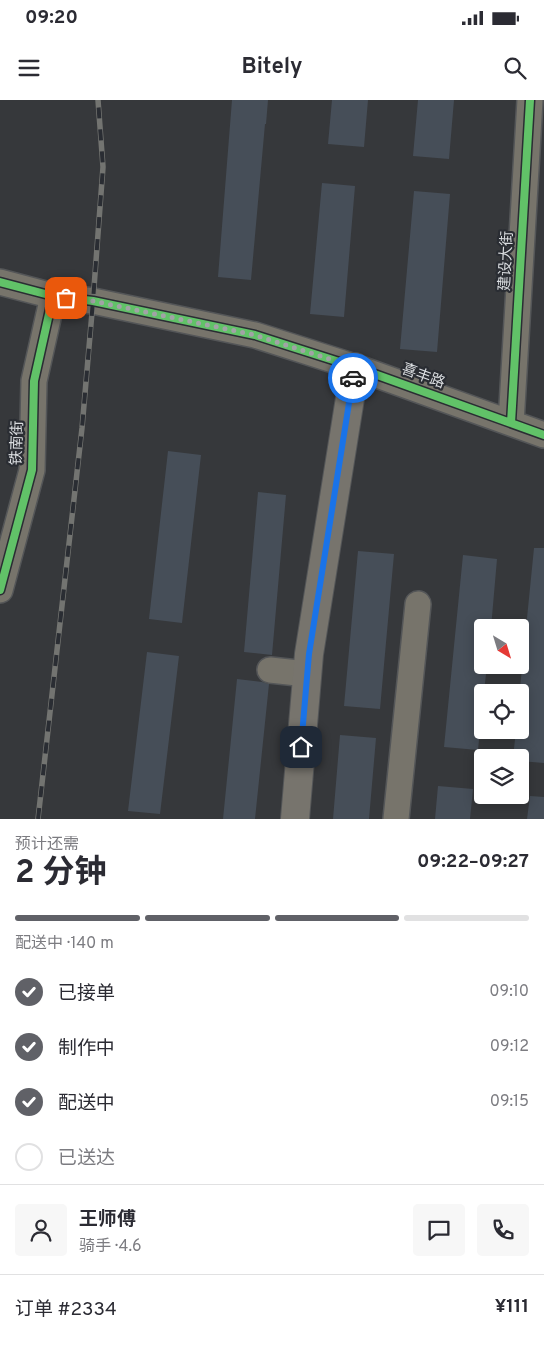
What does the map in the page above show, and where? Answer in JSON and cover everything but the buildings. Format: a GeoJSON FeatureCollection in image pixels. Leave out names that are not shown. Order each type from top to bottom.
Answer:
{"type":"FeatureCollection","features":[{"type":"Feature","properties":{"kind":"main road"},"geometry":{"type":"LineString","coordinates":[[295,819],[309,654],[354,367]]}},
{"type":"Feature","properties":{"kind":"street","name":"建设大街"},"geometry":{"type":"LineString","coordinates":[[511,423],[530,100]]}},
{"type":"Feature","properties":{"kind":"street","name":"喜丰路"},"geometry":{"type":"LineString","coordinates":[[0,282],[52,296],[93,301],[255,335],[354,367],[544,435]]}},
{"type":"Feature","properties":{"kind":"street","name":"铁南街"},"geometry":{"type":"LineString","coordinates":[[0,590],[32,470],[34,381],[52,296]]}},
{"type":"Feature","properties":{"kind":"street"},"geometry":{"type":"LineString","coordinates":[[396,819],[418,604]]}},
{"type":"Feature","properties":{"kind":"street"},"geometry":{"type":"LineString","coordinates":[[270,670],[308,674]]}},
{"type":"Feature","properties":{"kind":"railway"},"geometry":{"type":"LineString","coordinates":[[38,819],[82,428],[93,301],[103,167],[98,100]]}},
{"type":"Feature","properties":{"kind":"cycle path"},"geometry":{"type":"LineString","coordinates":[[511,423],[530,100]]}},
{"type":"Feature","properties":{"kind":"cycle path"},"geometry":{"type":"LineString","coordinates":[[0,282],[53,296],[93,301],[255,335],[355,367],[544,435]]}},
{"type":"Feature","properties":{"kind":"cycle path"},"geometry":{"type":"LineString","coordinates":[[0,590],[32,470],[34,381],[53,296]]}},
{"type":"Feature","properties":{"kind":"way so far"},"geometry":{"type":"LineString","coordinates":[[66,298],[93,301],[255,335],[354,367],[353,378]]}},
{"type":"Feature","properties":{"kind":"route"},"geometry":{"type":"LineString","coordinates":[[301,747],[309,654],[353,378]]}}]}
